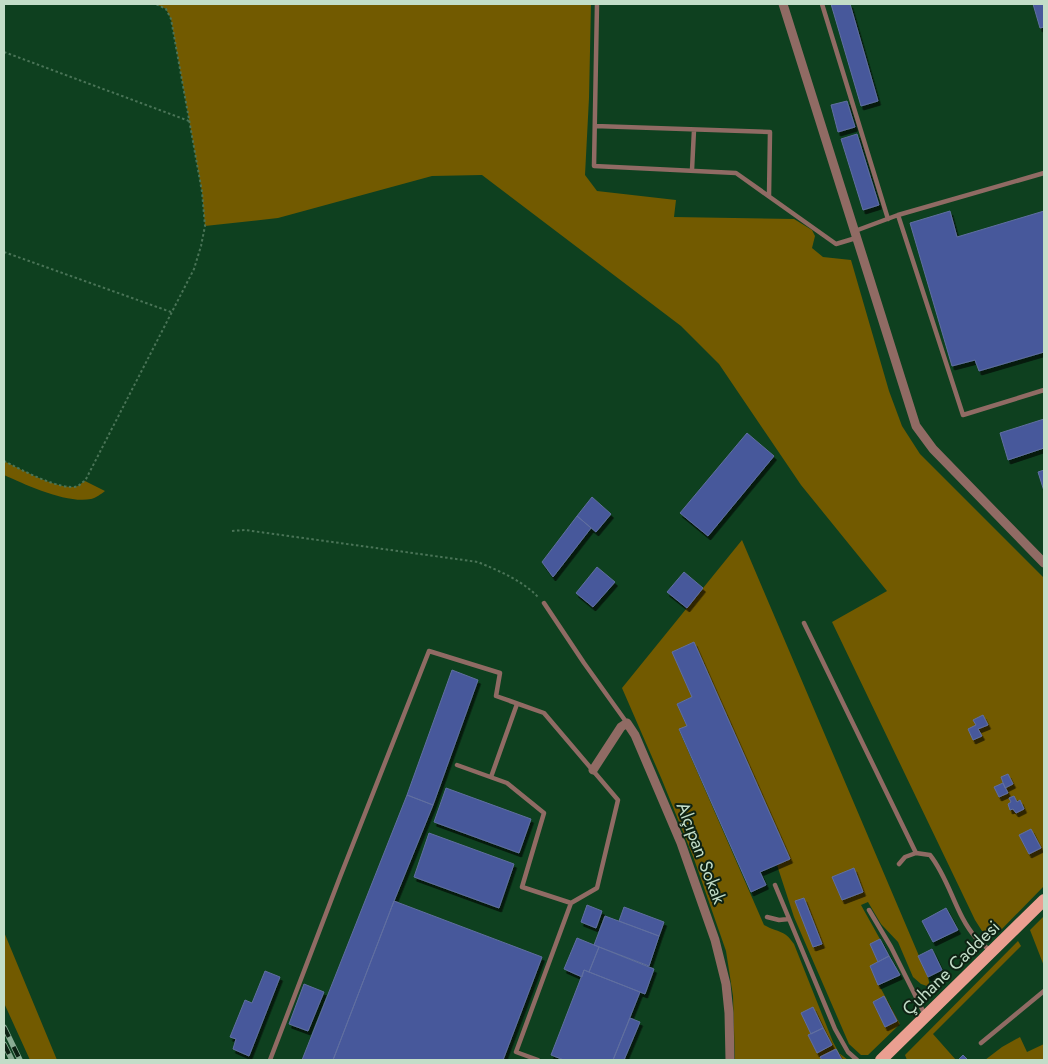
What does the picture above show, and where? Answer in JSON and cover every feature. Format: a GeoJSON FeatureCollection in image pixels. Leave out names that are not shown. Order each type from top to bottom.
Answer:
{"type":"FeatureCollection","features":[{"type":"Feature","properties":{"kind":"main road","name":"Çuhane Caddesi"},"geometry":{"type":"LineString","coordinates":[[881,1060],[1044,900]]}},
{"type":"Feature","properties":{"kind":"street"},"geometry":{"type":"LineString","coordinates":[[783,4],[916,426],[933,449],[1044,563]]}},
{"type":"Feature","properties":{"kind":"street"},"geometry":{"type":"LineString","coordinates":[[593,770],[621,727],[627,723]]}},
{"type":"Feature","properties":{"kind":"street","name":"Alçıpan Sokak"},"geometry":{"type":"LineString","coordinates":[[627,723],[635,735],[670,816],[716,940],[726,984],[730,1060]]}},
{"type":"Feature","properties":{"kind":"lane"},"geometry":{"type":"LineString","coordinates":[[597,4],[594,166],[736,173],[836,244],[898,215],[1044,173]]}},
{"type":"Feature","properties":{"kind":"lane"},"geometry":{"type":"LineString","coordinates":[[822,4],[888,219]]}},
{"type":"Feature","properties":{"kind":"lane"},"geometry":{"type":"LineString","coordinates":[[595,126],[770,132],[769,196]]}},
{"type":"Feature","properties":{"kind":"lane"},"geometry":{"type":"LineString","coordinates":[[692,170],[694,130]]}},
{"type":"Feature","properties":{"kind":"lane"},"geometry":{"type":"LineString","coordinates":[[898,215],[963,415],[1044,390]]}},
{"type":"Feature","properties":{"kind":"lane"},"geometry":{"type":"LineString","coordinates":[[544,603],[627,723]]}},
{"type":"Feature","properties":{"kind":"lane"},"geometry":{"type":"LineString","coordinates":[[804,622],[916,853]]}},
{"type":"Feature","properties":{"kind":"lane"},"geometry":{"type":"LineString","coordinates":[[270,1060],[343,868],[429,651],[500,673],[496,696],[544,713],[618,800],[597,888],[571,903],[516,1052],[538,1060]]}},
{"type":"Feature","properties":{"kind":"lane"},"geometry":{"type":"LineString","coordinates":[[491,777],[517,704]]}},
{"type":"Feature","properties":{"kind":"lane"},"geometry":{"type":"LineString","coordinates":[[457,765],[507,783],[544,813],[522,887],[571,903]]}},
{"type":"Feature","properties":{"kind":"lane"},"geometry":{"type":"LineString","coordinates":[[899,864],[905,857],[916,853],[930,855],[938,865],[966,924],[977,939],[992,952]]}},
{"type":"Feature","properties":{"kind":"lane"},"geometry":{"type":"LineString","coordinates":[[775,885],[835,1028],[848,1052],[857,1060]]}},
{"type":"Feature","properties":{"kind":"lane"},"geometry":{"type":"LineString","coordinates":[[869,910],[891,947],[926,1017]]}},
{"type":"Feature","properties":{"kind":"lane"},"geometry":{"type":"LineString","coordinates":[[767,917],[779,920],[789,919]]}},
{"type":"Feature","properties":{"kind":"lane"},"geometry":{"type":"LineString","coordinates":[[981,1043],[1044,991]]}},
{"type":"Feature","properties":{"kind":"path"},"geometry":{"type":"LineString","coordinates":[[4,461],[64,486],[77,486],[84,481],[194,269],[202,246],[204,226],[202,192],[171,19],[166,9],[156,4]]}},
{"type":"Feature","properties":{"kind":"path"},"geometry":{"type":"LineString","coordinates":[[4,52],[189,121]]}},
{"type":"Feature","properties":{"kind":"path"},"geometry":{"type":"LineString","coordinates":[[4,252],[172,312]]}},
{"type":"Feature","properties":{"kind":"path"},"geometry":{"type":"LineString","coordinates":[[232,531],[245,530],[478,562],[509,575],[530,588],[544,603]]}},
{"type":"Feature","properties":{"kind":"shaded area"},"geometry":{"type":"Polygon","coordinates":[[[156,4],[591,4],[585,175],[597,191],[676,200],[674,217],[794,219],[812,230],[815,236],[812,248],[823,257],[851,260],[889,391],[902,426],[920,454],[1044,578],[1044,886],[1001,930],[991,933],[982,931],[975,920],[832,622],[887,591],[801,485],[719,364],[681,326],[482,175],[432,176],[278,218],[205,226],[202,192],[171,19],[166,9],[156,4]]]}},
{"type":"Feature","properties":{"kind":"shaded area"},"geometry":{"type":"Polygon","coordinates":[[[4,461],[30,474],[62,486],[78,486],[85,481],[105,491],[91,499],[70,499],[59,496],[4,475],[4,461]]]}},
{"type":"Feature","properties":{"kind":"shaded area"},"geometry":{"type":"Polygon","coordinates":[[[742,540],[928,977],[930,987],[921,984],[913,977],[898,942],[881,924],[868,902],[861,905],[900,975],[879,985],[900,1024],[868,1055],[861,1055],[849,1044],[794,917],[777,865],[790,859],[692,697],[677,704],[687,726],[679,730],[764,925],[784,934],[794,944],[833,1042],[839,1053],[848,1060],[735,1060],[733,996],[726,951],[694,859],[622,688],[742,540]]]}},
{"type":"Feature","properties":{"kind":"shaded area"},"geometry":{"type":"Polygon","coordinates":[[[1044,916],[1044,966],[1030,930],[1044,916]]]}},
{"type":"Feature","properties":{"kind":"shaded area"},"geometry":{"type":"Polygon","coordinates":[[[4,932],[57,1060],[30,1060],[4,1003],[4,932]]]}},
{"type":"Feature","properties":{"kind":"shaded area"},"geometry":{"type":"Polygon","coordinates":[[[1018,941],[1021,946],[933,1034],[956,1060],[907,1060],[905,1055],[1018,941]]]}},
{"type":"Feature","properties":{"kind":"shaded area"},"geometry":{"type":"Polygon","coordinates":[[[1020,1037],[1027,1052],[1044,1044],[1044,1060],[985,1060],[1002,1047],[1020,1037]]]}},
{"type":"Feature","properties":{"kind":"building"},"geometry":{"type":"Polygon","coordinates":[[[831,4],[850,4],[878,101],[861,106],[831,4]]]}},
{"type":"Feature","properties":{"kind":"building"},"geometry":{"type":"Polygon","coordinates":[[[1033,4],[1044,4],[1044,27],[1040,28],[1033,4]]]}},
{"type":"Feature","properties":{"kind":"building"},"geometry":{"type":"Polygon","coordinates":[[[847,101],[855,127],[838,132],[831,105],[847,101]]]}},
{"type":"Feature","properties":{"kind":"building"},"geometry":{"type":"Polygon","coordinates":[[[857,134],[879,205],[863,210],[841,139],[857,134]]]}},
{"type":"Feature","properties":{"kind":"building"},"geometry":{"type":"Polygon","coordinates":[[[950,211],[957,237],[1044,211],[1044,352],[979,371],[975,360],[952,366],[910,223],[950,211]]]}},
{"type":"Feature","properties":{"kind":"building"},"geometry":{"type":"Polygon","coordinates":[[[1044,419],[1044,448],[1008,460],[1000,433],[1044,419]]]}},
{"type":"Feature","properties":{"kind":"building"},"geometry":{"type":"Polygon","coordinates":[[[747,433],[774,456],[708,536],[680,513],[747,433]]]}},
{"type":"Feature","properties":{"kind":"building"},"geometry":{"type":"Polygon","coordinates":[[[1044,470],[1044,491],[1038,472],[1044,470]]]}},
{"type":"Feature","properties":{"kind":"building"},"geometry":{"type":"Polygon","coordinates":[[[592,497],[611,514],[596,532],[577,516],[592,497]]]}},
{"type":"Feature","properties":{"kind":"building"},"geometry":{"type":"Polygon","coordinates":[[[577,516],[591,528],[553,577],[542,562],[577,516]]]}},
{"type":"Feature","properties":{"kind":"building"},"geometry":{"type":"Polygon","coordinates":[[[597,567],[615,582],[593,607],[576,593],[597,567]]]}},
{"type":"Feature","properties":{"kind":"building"},"geometry":{"type":"Polygon","coordinates":[[[684,572],[703,588],[687,608],[667,592],[684,572]]]}},
{"type":"Feature","properties":{"kind":"building"},"geometry":{"type":"Polygon","coordinates":[[[694,642],[790,859],[760,872],[766,885],[751,892],[679,729],[687,726],[677,704],[692,697],[672,652],[694,642]]]}},
{"type":"Feature","properties":{"kind":"building"},"geometry":{"type":"Polygon","coordinates":[[[452,670],[478,680],[433,805],[407,795],[452,670]]]}},
{"type":"Feature","properties":{"kind":"building"},"geometry":{"type":"Polygon","coordinates":[[[983,715],[988,725],[978,729],[982,736],[973,740],[968,729],[976,725],[973,720],[983,715]]]}},
{"type":"Feature","properties":{"kind":"building"},"geometry":{"type":"Polygon","coordinates":[[[1008,774],[1013,784],[1005,788],[1001,777],[1008,774]]]}},
{"type":"Feature","properties":{"kind":"building"},"geometry":{"type":"Polygon","coordinates":[[[1003,783],[1008,793],[999,797],[994,787],[1003,783]]]}},
{"type":"Feature","properties":{"kind":"building"},"geometry":{"type":"Polygon","coordinates":[[[446,788],[531,819],[519,853],[434,822],[446,788]]]}},
{"type":"Feature","properties":{"kind":"building"},"geometry":{"type":"Polygon","coordinates":[[[407,795],[433,805],[333,1060],[302,1060],[407,795]]]}},
{"type":"Feature","properties":{"kind":"building"},"geometry":{"type":"Polygon","coordinates":[[[1014,796],[1017,802],[1020,800],[1024,809],[1016,813],[1013,809],[1010,810],[1008,804],[1011,802],[1009,798],[1014,796]]]}},
{"type":"Feature","properties":{"kind":"building"},"geometry":{"type":"Polygon","coordinates":[[[1031,829],[1041,848],[1029,854],[1019,835],[1031,829]]]}},
{"type":"Feature","properties":{"kind":"building"},"geometry":{"type":"Polygon","coordinates":[[[429,833],[514,864],[499,908],[414,877],[429,833]]]}},
{"type":"Feature","properties":{"kind":"building"},"geometry":{"type":"Polygon","coordinates":[[[854,868],[863,892],[842,900],[832,877],[854,868]]]}},
{"type":"Feature","properties":{"kind":"building"},"geometry":{"type":"Polygon","coordinates":[[[804,898],[822,944],[813,947],[795,901],[804,898]]]}},
{"type":"Feature","properties":{"kind":"building"},"geometry":{"type":"Polygon","coordinates":[[[394,901],[542,957],[503,1060],[333,1060],[394,901]]]}},
{"type":"Feature","properties":{"kind":"building"},"geometry":{"type":"Polygon","coordinates":[[[587,905],[602,911],[596,928],[581,922],[587,905]]]}},
{"type":"Feature","properties":{"kind":"building"},"geometry":{"type":"Polygon","coordinates":[[[624,907],[664,922],[659,936],[619,921],[624,907]]]}},
{"type":"Feature","properties":{"kind":"building"},"geometry":{"type":"Polygon","coordinates":[[[946,908],[958,930],[933,942],[922,921],[946,908]]]}},
{"type":"Feature","properties":{"kind":"building"},"geometry":{"type":"Polygon","coordinates":[[[605,916],[659,936],[649,966],[594,945],[605,916]]]}},
{"type":"Feature","properties":{"kind":"building"},"geometry":{"type":"Polygon","coordinates":[[[577,938],[599,947],[589,972],[584,970],[582,977],[564,969],[577,938]]]}},
{"type":"Feature","properties":{"kind":"building"},"geometry":{"type":"Polygon","coordinates":[[[880,939],[889,956],[878,962],[870,944],[880,939]]]}},
{"type":"Feature","properties":{"kind":"building"},"geometry":{"type":"Polygon","coordinates":[[[599,947],[654,969],[645,994],[589,972],[599,947]]]}},
{"type":"Feature","properties":{"kind":"building"},"geometry":{"type":"Polygon","coordinates":[[[932,949],[942,970],[928,977],[918,956],[932,949]]]}},
{"type":"Feature","properties":{"kind":"building"},"geometry":{"type":"Polygon","coordinates":[[[889,956],[900,975],[878,985],[870,966],[889,956]]]}},
{"type":"Feature","properties":{"kind":"building"},"geometry":{"type":"Polygon","coordinates":[[[584,970],[640,992],[613,1060],[564,1060],[551,1055],[584,970]]]}},
{"type":"Feature","properties":{"kind":"building"},"geometry":{"type":"Polygon","coordinates":[[[265,971],[280,977],[249,1056],[233,1049],[236,1039],[230,1037],[245,1000],[252,1003],[265,971]]]}},
{"type":"Feature","properties":{"kind":"building"},"geometry":{"type":"Polygon","coordinates":[[[304,984],[324,992],[308,1031],[289,1024],[304,984]]]}},
{"type":"Feature","properties":{"kind":"building"},"geometry":{"type":"Polygon","coordinates":[[[884,996],[897,1021],[885,1027],[873,1002],[884,996]]]}},
{"type":"Feature","properties":{"kind":"building"},"geometry":{"type":"Polygon","coordinates":[[[813,1007],[823,1028],[811,1034],[801,1013],[813,1007]]]}},
{"type":"Feature","properties":{"kind":"building"},"geometry":{"type":"Polygon","coordinates":[[[630,1018],[640,1022],[624,1060],[613,1060],[630,1018]]]}},
{"type":"Feature","properties":{"kind":"building"},"geometry":{"type":"Polygon","coordinates":[[[823,1028],[832,1045],[817,1053],[808,1035],[823,1028]]]}},
{"type":"Feature","properties":{"kind":"building"},"geometry":{"type":"Polygon","coordinates":[[[836,1049],[842,1060],[822,1060],[820,1057],[836,1049]]]}},
{"type":"Feature","properties":{"kind":"building"},"geometry":{"type":"Polygon","coordinates":[[[963,1055],[968,1060],[958,1060],[963,1055]]]}},
{"type":"Feature","properties":{"kind":"railway"},"geometry":{"type":"LineString","coordinates":[[4,1027],[20,1060]]}},
{"type":"Feature","properties":{"kind":"railway"},"geometry":{"type":"LineString","coordinates":[[4,1044],[12,1060]]}}]}
